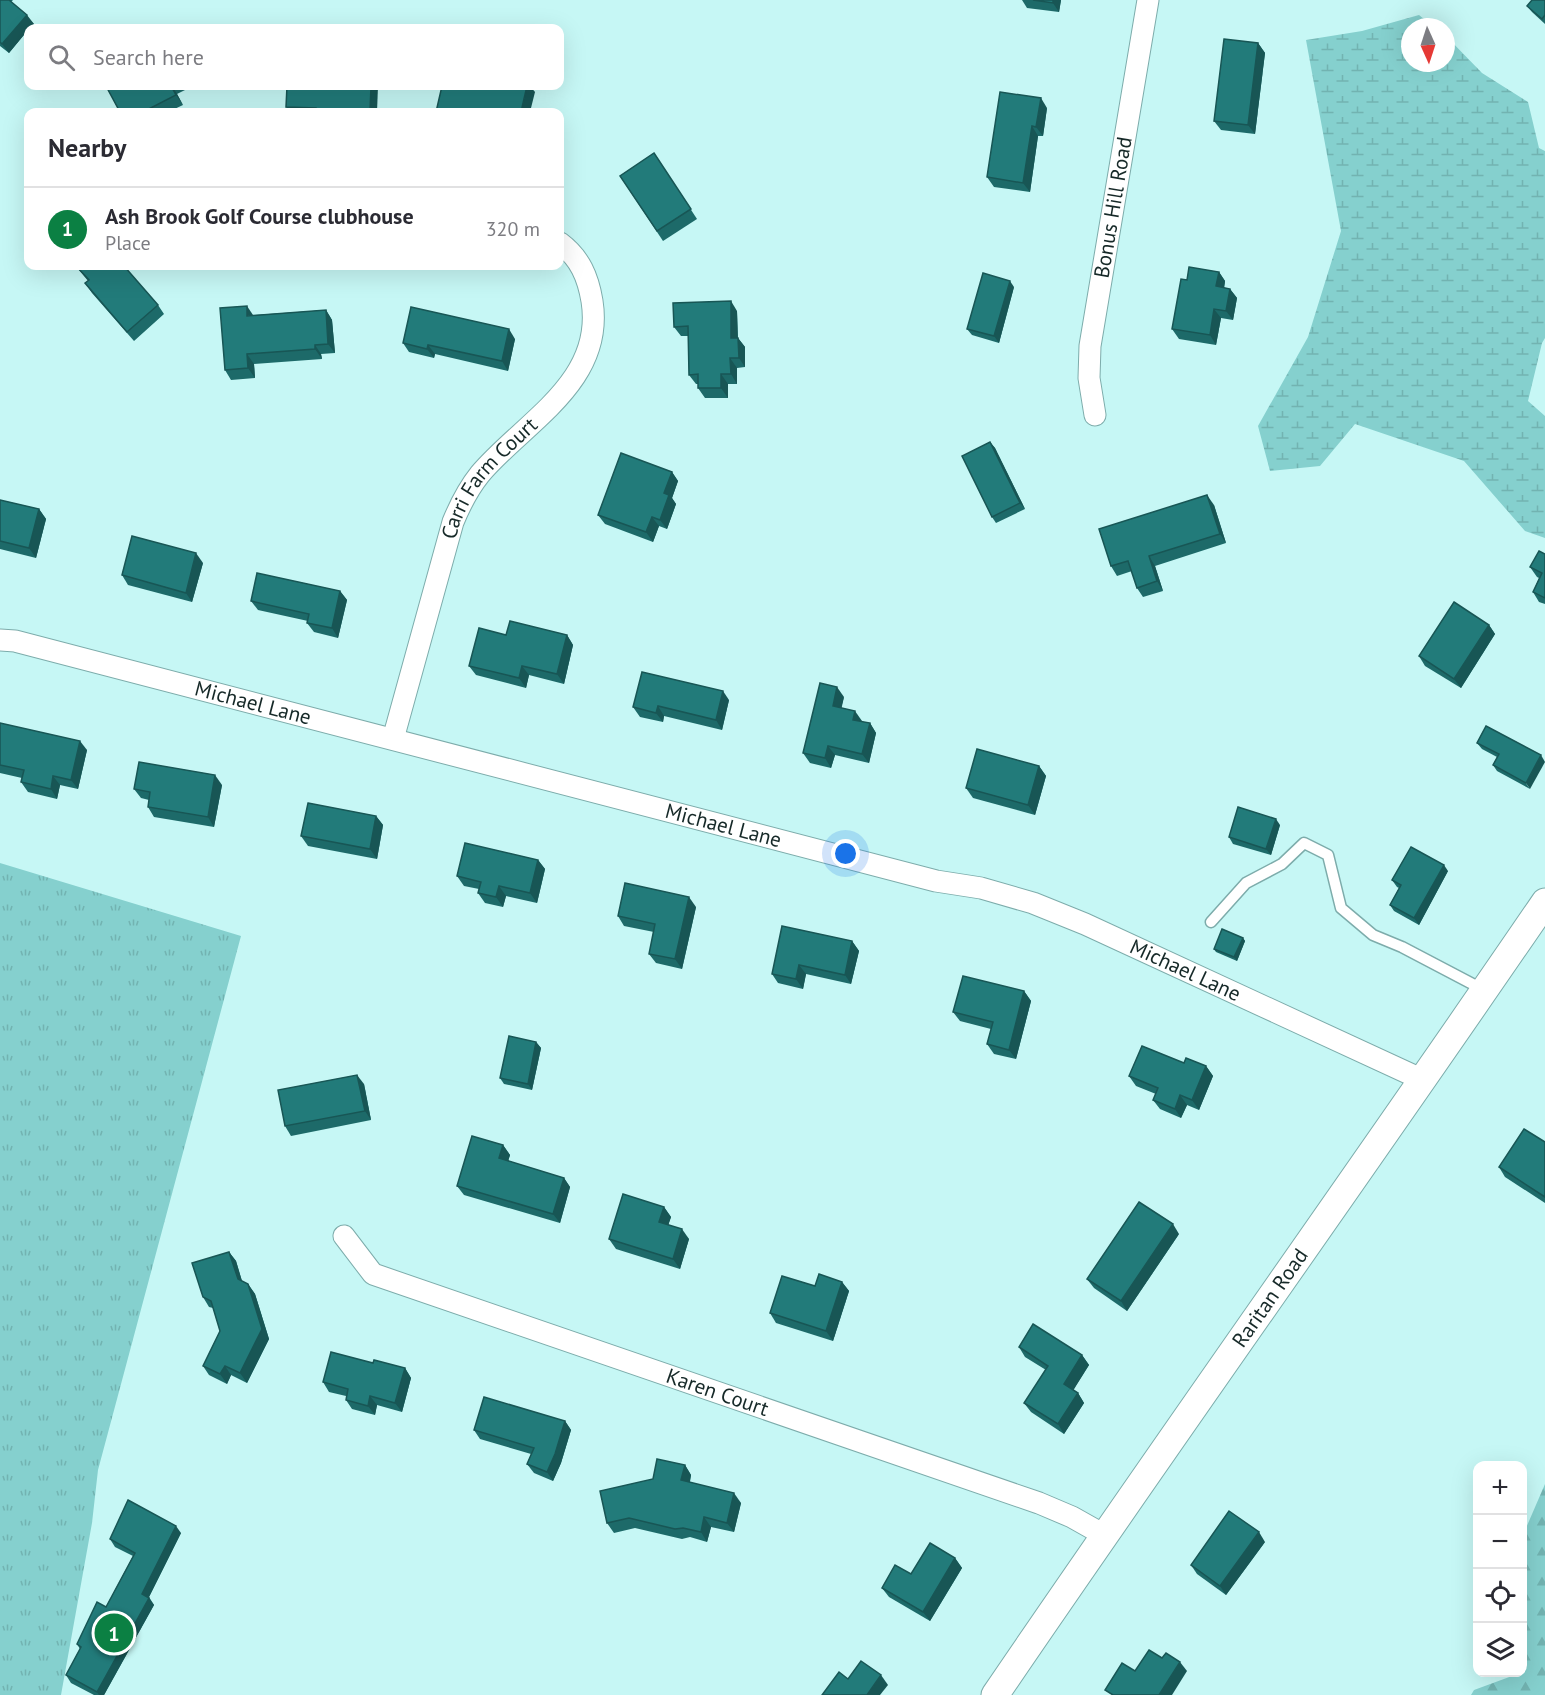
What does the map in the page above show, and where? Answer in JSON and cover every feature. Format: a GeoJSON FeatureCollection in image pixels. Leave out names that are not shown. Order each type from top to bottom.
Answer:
{"type":"FeatureCollection","features":[{"type":"Feature","properties":{"kind":"street","name":"Bonus Hill Road"},"geometry":{"type":"LineString","coordinates":[[1095,415],[1089,378],[1090,346],[1148,0]]}},
{"type":"Feature","properties":{"kind":"street","name":"Carri Farm Court"},"geometry":{"type":"LineString","coordinates":[[393,739],[453,522],[464,498],[479,475],[494,459],[553,405],[571,383],[585,359],[592,337],[595,315],[584,270],[572,253],[564,246]]}},
{"type":"Feature","properties":{"kind":"street","name":"Michael Lane"},"geometry":{"type":"LineString","coordinates":[[0,640],[15,641],[936,881],[981,888],[1033,903],[1096,929],[1423,1080]]}},
{"type":"Feature","properties":{"kind":"street","name":"Raritan Road"},"geometry":{"type":"LineString","coordinates":[[995,1695],[1545,902]]}},
{"type":"Feature","properties":{"kind":"street","name":"Karen Court"},"geometry":{"type":"LineString","coordinates":[[344,1236],[373,1274],[1039,1503],[1072,1517],[1104,1535]]}},
{"type":"Feature","properties":{"kind":"lane"},"geometry":{"type":"LineString","coordinates":[[1211,922],[1246,883],[1282,864],[1304,843],[1328,855],[1341,908],[1373,935],[1402,947],[1484,991]]}},
{"type":"Feature","properties":{"kind":"green space"},"geometry":{"type":"Polygon","coordinates":[[[1401,20],[1401,72],[1455,72],[1455,45],[1482,73],[1528,102],[1539,148],[1545,151],[1545,338],[1528,401],[1545,416],[1545,538],[1525,531],[1464,461],[1355,424],[1320,466],[1270,471],[1258,426],[1308,337],[1341,231],[1306,40],[1362,31],[1401,20]]]}},
{"type":"Feature","properties":{"kind":"green space"},"geometry":{"type":"Polygon","coordinates":[[[0,863],[241,936],[98,1470],[92,1523],[61,1695],[0,1695],[0,863]]]}},
{"type":"Feature","properties":{"kind":"green space"},"geometry":{"type":"Polygon","coordinates":[[[1545,1484],[1545,1695],[1471,1695],[1474,1690],[1509,1677],[1527,1677],[1527,1526],[1545,1484]]]}},
{"type":"Feature","properties":{"kind":"building"},"geometry":{"type":"Polygon","coordinates":[[[0,0],[9,0],[27,15],[2,44],[0,42],[0,0]]]}},
{"type":"Feature","properties":{"kind":"building"},"geometry":{"type":"Polygon","coordinates":[[[1033,0],[1053,0],[1053,3],[1033,0]]]}},
{"type":"Feature","properties":{"kind":"building"},"geometry":{"type":"Polygon","coordinates":[[[1532,0],[1545,0],[1545,15],[1542,19],[1527,6],[1532,0]]]}},
{"type":"Feature","properties":{"kind":"building"},"geometry":{"type":"Polygon","coordinates":[[[1224,39],[1258,43],[1248,125],[1214,121],[1224,39]]]}},
{"type":"Feature","properties":{"kind":"building"},"geometry":{"type":"Polygon","coordinates":[[[108,90],[173,90],[176,95],[151,108],[118,108],[108,90]]]}},
{"type":"Feature","properties":{"kind":"building"},"geometry":{"type":"Polygon","coordinates":[[[287,90],[371,90],[370,108],[286,107],[287,90]]]}},
{"type":"Feature","properties":{"kind":"building"},"geometry":{"type":"Polygon","coordinates":[[[441,90],[526,90],[522,108],[437,108],[441,90]]]}},
{"type":"Feature","properties":{"kind":"building"},"geometry":{"type":"Polygon","coordinates":[[[1000,92],[1041,98],[1036,127],[1032,126],[1023,183],[987,177],[1000,92]]]}},
{"type":"Feature","properties":{"kind":"building"},"geometry":{"type":"Polygon","coordinates":[[[654,153],[691,209],[657,231],[620,176],[654,153]]]}},
{"type":"Feature","properties":{"kind":"building"},"geometry":{"type":"Polygon","coordinates":[[[1189,267],[1219,272],[1216,286],[1230,289],[1226,311],[1214,309],[1210,335],[1172,329],[1181,279],[1187,280],[1189,267]]]}},
{"type":"Feature","properties":{"kind":"building"},"geometry":{"type":"Polygon","coordinates":[[[80,270],[127,270],[158,305],[127,332],[85,283],[89,280],[80,270]]]}},
{"type":"Feature","properties":{"kind":"building"},"geometry":{"type":"Polygon","coordinates":[[[983,273],[1010,281],[994,336],[967,329],[983,273]]]}},
{"type":"Feature","properties":{"kind":"building"},"geometry":{"type":"Polygon","coordinates":[[[731,301],[731,338],[738,338],[739,358],[730,358],[731,374],[721,374],[721,388],[698,388],[698,374],[689,375],[688,326],[674,327],[673,303],[731,301]]]}},
{"type":"Feature","properties":{"kind":"building"},"geometry":{"type":"Polygon","coordinates":[[[247,306],[247,316],[326,310],[328,344],[315,345],[315,349],[247,354],[248,368],[225,370],[220,308],[247,306]]]}},
{"type":"Feature","properties":{"kind":"building"},"geometry":{"type":"Polygon","coordinates":[[[411,307],[509,329],[502,361],[428,345],[427,349],[403,343],[411,307]]]}},
{"type":"Feature","properties":{"kind":"building"},"geometry":{"type":"Polygon","coordinates":[[[990,442],[1020,503],[992,517],[962,456],[990,442]]]}},
{"type":"Feature","properties":{"kind":"building"},"geometry":{"type":"Polygon","coordinates":[[[621,453],[672,472],[664,493],[669,495],[660,520],[652,517],[646,532],[598,515],[621,453]]]}},
{"type":"Feature","properties":{"kind":"building"},"geometry":{"type":"Polygon","coordinates":[[[1207,495],[1220,534],[1149,556],[1157,581],[1137,588],[1128,561],[1111,566],[1099,529],[1207,495]]]}},
{"type":"Feature","properties":{"kind":"building"},"geometry":{"type":"Polygon","coordinates":[[[0,500],[39,509],[29,548],[0,541],[0,500]]]}},
{"type":"Feature","properties":{"kind":"building"},"geometry":{"type":"Polygon","coordinates":[[[132,536],[196,553],[186,593],[122,575],[132,536]]]}},
{"type":"Feature","properties":{"kind":"building"},"geometry":{"type":"Polygon","coordinates":[[[1539,551],[1545,554],[1545,598],[1533,592],[1542,573],[1530,567],[1539,551]]]}},
{"type":"Feature","properties":{"kind":"building"},"geometry":{"type":"Polygon","coordinates":[[[257,573],[340,591],[332,628],[307,623],[309,614],[251,601],[257,573]]]}},
{"type":"Feature","properties":{"kind":"building"},"geometry":{"type":"Polygon","coordinates":[[[1454,602],[1489,625],[1454,679],[1419,656],[1454,602]]]}},
{"type":"Feature","properties":{"kind":"building"},"geometry":{"type":"Polygon","coordinates":[[[510,621],[567,635],[557,674],[522,666],[519,678],[469,666],[479,628],[506,635],[510,621]]]}},
{"type":"Feature","properties":{"kind":"building"},"geometry":{"type":"Polygon","coordinates":[[[642,672],[723,691],[716,720],[658,706],[656,713],[633,707],[642,672]]]}},
{"type":"Feature","properties":{"kind":"building"},"geometry":{"type":"Polygon","coordinates":[[[820,683],[837,687],[833,706],[855,711],[853,720],[870,723],[862,754],[828,746],[825,758],[803,753],[820,683]]]}},
{"type":"Feature","properties":{"kind":"building"},"geometry":{"type":"Polygon","coordinates":[[[0,723],[80,741],[71,780],[53,776],[51,789],[21,782],[24,770],[0,765],[0,723]]]}},
{"type":"Feature","properties":{"kind":"building"},"geometry":{"type":"Polygon","coordinates":[[[1486,726],[1541,755],[1526,783],[1493,765],[1499,754],[1477,743],[1486,726]]]}},
{"type":"Feature","properties":{"kind":"building"},"geometry":{"type":"Polygon","coordinates":[[[977,749],[1039,766],[1028,805],[966,788],[977,749]]]}},
{"type":"Feature","properties":{"kind":"building"},"geometry":{"type":"Polygon","coordinates":[[[139,762],[215,775],[208,817],[148,807],[150,792],[134,789],[139,762]]]}},
{"type":"Feature","properties":{"kind":"building"},"geometry":{"type":"Polygon","coordinates":[[[308,803],[376,816],[370,849],[301,836],[308,803]]]}},
{"type":"Feature","properties":{"kind":"building"},"geometry":{"type":"Polygon","coordinates":[[[1238,807],[1276,819],[1266,849],[1229,837],[1238,807]]]}},
{"type":"Feature","properties":{"kind":"building"},"geometry":{"type":"Polygon","coordinates":[[[465,843],[538,860],[530,893],[499,886],[496,897],[478,893],[481,882],[457,876],[465,843]]]}},
{"type":"Feature","properties":{"kind":"building"},"geometry":{"type":"Polygon","coordinates":[[[1411,847],[1444,865],[1414,918],[1390,905],[1401,885],[1392,880],[1411,847]]]}},
{"type":"Feature","properties":{"kind":"building"},"geometry":{"type":"Polygon","coordinates":[[[625,883],[689,897],[675,959],[649,954],[655,924],[618,916],[625,883]]]}},
{"type":"Feature","properties":{"kind":"building"},"geometry":{"type":"Polygon","coordinates":[[[782,926],[852,941],[845,975],[799,965],[796,979],[772,974],[782,926]]]}},
{"type":"Feature","properties":{"kind":"building"},"geometry":{"type":"Polygon","coordinates":[[[1222,929],[1243,938],[1234,957],[1214,949],[1222,929]]]}},
{"type":"Feature","properties":{"kind":"building"},"geometry":{"type":"Polygon","coordinates":[[[963,976],[1024,991],[1009,1050],[987,1044],[993,1022],[953,1012],[963,976]]]}},
{"type":"Feature","properties":{"kind":"building"},"geometry":{"type":"Polygon","coordinates":[[[509,1036],[536,1042],[528,1084],[500,1078],[509,1036]]]}},
{"type":"Feature","properties":{"kind":"building"},"geometry":{"type":"Polygon","coordinates":[[[1142,1046],[1184,1063],[1186,1058],[1206,1066],[1192,1100],[1180,1095],[1175,1109],[1153,1100],[1158,1088],[1129,1076],[1142,1046]]]}},
{"type":"Feature","properties":{"kind":"building"},"geometry":{"type":"Polygon","coordinates":[[[357,1075],[365,1111],[285,1126],[278,1090],[357,1075]]]}},
{"type":"Feature","properties":{"kind":"building"},"geometry":{"type":"Polygon","coordinates":[[[1524,1129],[1545,1142],[1545,1197],[1499,1167],[1524,1129]]]}},
{"type":"Feature","properties":{"kind":"building"},"geometry":{"type":"Polygon","coordinates":[[[472,1136],[503,1145],[499,1158],[564,1178],[553,1214],[457,1186],[472,1136]]]}},
{"type":"Feature","properties":{"kind":"building"},"geometry":{"type":"Polygon","coordinates":[[[623,1194],[664,1207],[659,1222],[682,1229],[673,1259],[609,1239],[623,1194]]]}},
{"type":"Feature","properties":{"kind":"building"},"geometry":{"type":"Polygon","coordinates":[[[1139,1202],[1173,1224],[1121,1301],[1087,1279],[1139,1202]]]}},
{"type":"Feature","properties":{"kind":"building"},"geometry":{"type":"Polygon","coordinates":[[[229,1252],[238,1279],[248,1284],[262,1329],[240,1373],[225,1366],[220,1374],[203,1366],[220,1331],[211,1301],[203,1297],[192,1263],[229,1252]]]}},
{"type":"Feature","properties":{"kind":"building"},"geometry":{"type":"Polygon","coordinates":[[[819,1274],[842,1282],[826,1331],[770,1313],[782,1276],[815,1286],[819,1274]]]}},
{"type":"Feature","properties":{"kind":"building"},"geometry":{"type":"Polygon","coordinates":[[[1033,1324],[1082,1355],[1064,1384],[1078,1393],[1058,1424],[1024,1403],[1048,1366],[1019,1347],[1033,1324]]]}},
{"type":"Feature","properties":{"kind":"building"},"geometry":{"type":"Polygon","coordinates":[[[331,1352],[373,1363],[374,1360],[405,1368],[395,1403],[370,1396],[368,1406],[346,1400],[348,1389],[323,1382],[331,1352]]]}},
{"type":"Feature","properties":{"kind":"building"},"geometry":{"type":"Polygon","coordinates":[[[484,1397],[565,1421],[547,1472],[527,1464],[534,1448],[474,1430],[484,1397]]]}},
{"type":"Feature","properties":{"kind":"building"},"geometry":{"type":"Polygon","coordinates":[[[657,1459],[685,1465],[681,1480],[734,1493],[727,1523],[704,1517],[701,1532],[683,1528],[675,1529],[629,1518],[607,1523],[600,1491],[653,1479],[657,1459]]]}},
{"type":"Feature","properties":{"kind":"building"},"geometry":{"type":"Polygon","coordinates":[[[128,1500],[176,1526],[142,1594],[149,1598],[97,1692],[66,1675],[81,1647],[77,1644],[97,1602],[106,1607],[135,1553],[110,1539],[128,1500]]]}},
{"type":"Feature","properties":{"kind":"building"},"geometry":{"type":"Polygon","coordinates":[[[1229,1511],[1259,1532],[1220,1586],[1191,1565],[1229,1511]]]}},
{"type":"Feature","properties":{"kind":"building"},"geometry":{"type":"Polygon","coordinates":[[[930,1543],[955,1558],[923,1612],[882,1588],[895,1565],[911,1574],[930,1543]]]}},
{"type":"Feature","properties":{"kind":"building"},"geometry":{"type":"Polygon","coordinates":[[[1149,1650],[1162,1658],[1166,1653],[1180,1662],[1159,1695],[1113,1695],[1105,1690],[1122,1663],[1135,1671],[1149,1650]]]}},
{"type":"Feature","properties":{"kind":"building"},"geometry":{"type":"Polygon","coordinates":[[[861,1661],[881,1675],[867,1695],[822,1695],[839,1672],[848,1679],[861,1661]]]}},
{"type":"Feature","properties":{"kind":"place","name":"Ash Brook Golf Course clubhouse"},"geometry":{"type":"Point","coordinates":[114,1633]}}]}
